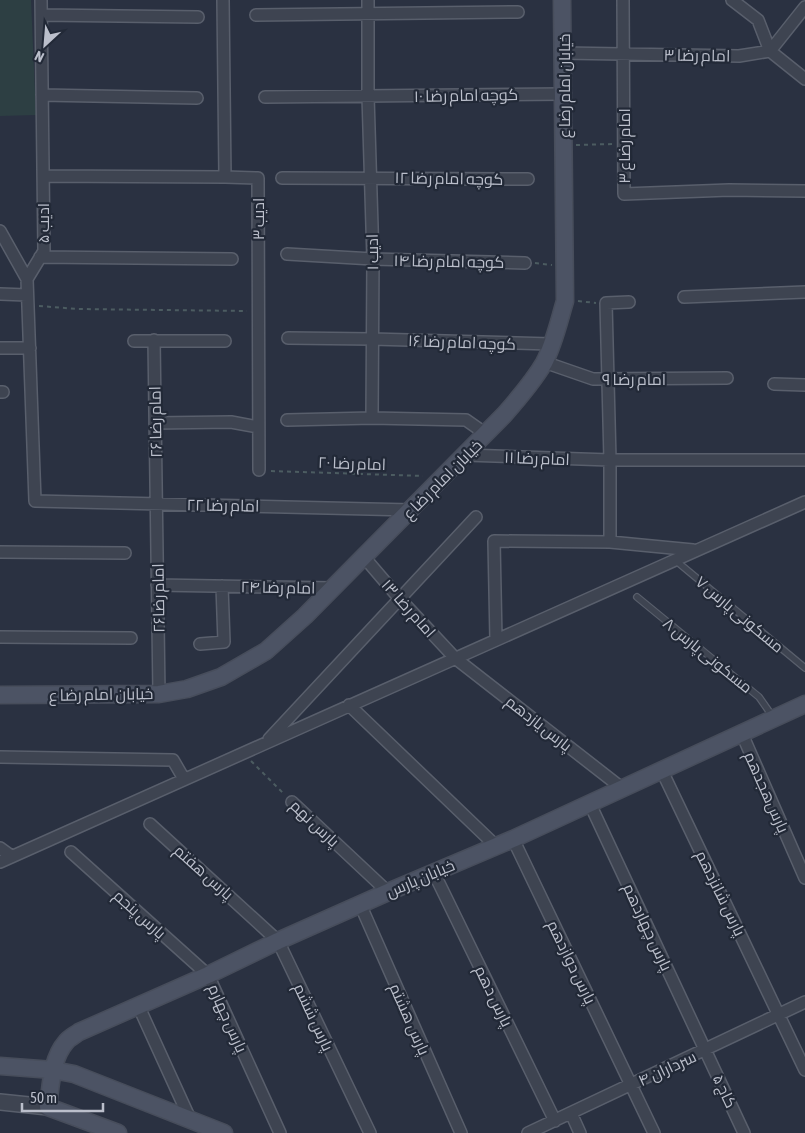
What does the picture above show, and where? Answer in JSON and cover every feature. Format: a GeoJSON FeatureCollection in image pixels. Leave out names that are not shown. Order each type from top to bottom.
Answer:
{"type":"FeatureCollection","features":[{"type":"Feature","properties":{"kind":"main road","name":"خیابان امام رضا ع"},"geometry":{"type":"LineString","coordinates":[[0,695],[158,694],[187,690],[221,677],[266,651],[306,616],[486,434],[520,396],[544,362],[565,301],[562,0]]}},
{"type":"Feature","properties":{"kind":"main road","name":"خیابان پارس"},"geometry":{"type":"LineString","coordinates":[[48,1108],[56,1059],[66,1042],[79,1032],[208,975],[278,940],[513,839],[805,704]]}},
{"type":"Feature","properties":{"kind":"main road"},"geometry":{"type":"LineString","coordinates":[[0,1066],[53,1070],[74,1074],[224,1133]]}},
{"type":"Feature","properties":{"kind":"main road"},"geometry":{"type":"LineString","coordinates":[[48,1108],[98,1129],[118,1133]]}},
{"type":"Feature","properties":{"kind":"street","name":"ادیب ۵"},"geometry":{"type":"LineString","coordinates":[[35,502],[27,279],[44,251],[42,0]]}},
{"type":"Feature","properties":{"kind":"street"},"geometry":{"type":"LineString","coordinates":[[43,176],[225,178],[224,0]]}},
{"type":"Feature","properties":{"kind":"street","name":"ادیب ۱"},"geometry":{"type":"LineString","coordinates":[[368,0],[368,96],[373,259],[372,418]]}},
{"type":"Feature","properties":{"kind":"street","name":"امام رضا‌ع ۳"},"geometry":{"type":"LineString","coordinates":[[623,0],[624,194],[729,190],[805,191]]}},
{"type":"Feature","properties":{"kind":"street"},"geometry":{"type":"LineString","coordinates":[[732,0],[758,20],[770,51],[805,79]]}},
{"type":"Feature","properties":{"kind":"street"},"geometry":{"type":"LineString","coordinates":[[770,51],[805,7]]}},
{"type":"Feature","properties":{"kind":"street"},"geometry":{"type":"LineString","coordinates":[[256,15],[518,12]]}},
{"type":"Feature","properties":{"kind":"street"},"geometry":{"type":"LineString","coordinates":[[42,15],[198,17]]}},
{"type":"Feature","properties":{"kind":"street","name":"امام رضا ۳"},"geometry":{"type":"LineString","coordinates":[[563,54],[623,53],[739,56],[770,51]]}},
{"type":"Feature","properties":{"kind":"street"},"geometry":{"type":"LineString","coordinates":[[42,94],[197,98]]}},
{"type":"Feature","properties":{"kind":"street","name":"کوچه امام رضا ۱۰"},"geometry":{"type":"LineString","coordinates":[[265,97],[564,94]]}},
{"type":"Feature","properties":{"kind":"street","name":"ادیب ۳"},"geometry":{"type":"LineString","coordinates":[[225,178],[258,178],[259,470]]}},
{"type":"Feature","properties":{"kind":"street","name":"کوچه امام رضا ۱۲"},"geometry":{"type":"LineString","coordinates":[[282,178],[528,179]]}},
{"type":"Feature","properties":{"kind":"street"},"geometry":{"type":"LineString","coordinates":[[0,230],[27,279]]}},
{"type":"Feature","properties":{"kind":"street","name":"کوچه امام رضا ۱۴"},"geometry":{"type":"LineString","coordinates":[[287,254],[373,259],[524,262]]}},
{"type":"Feature","properties":{"kind":"street"},"geometry":{"type":"LineString","coordinates":[[40,256],[232,259]]}},
{"type":"Feature","properties":{"kind":"street"},"geometry":{"type":"LineString","coordinates":[[684,297],[805,292]]}},
{"type":"Feature","properties":{"kind":"street"},"geometry":{"type":"LineString","coordinates":[[0,294],[27,295]]}},
{"type":"Feature","properties":{"kind":"street"},"geometry":{"type":"LineString","coordinates":[[610,542],[609,378],[606,303],[629,302]]}},
{"type":"Feature","properties":{"kind":"street","name":"کوچه امام رضا ۱۶"},"geometry":{"type":"LineString","coordinates":[[288,338],[551,344]]}},
{"type":"Feature","properties":{"kind":"street","name":"امام رضا ۲۶"},"geometry":{"type":"LineString","coordinates":[[154,340],[157,504]]}},
{"type":"Feature","properties":{"kind":"street"},"geometry":{"type":"LineString","coordinates":[[134,341],[225,341]]}},
{"type":"Feature","properties":{"kind":"street"},"geometry":{"type":"LineString","coordinates":[[0,348],[30,348]]}},
{"type":"Feature","properties":{"kind":"street","name":"امام رضا ۹"},"geometry":{"type":"LineString","coordinates":[[544,362],[593,379],[727,378]]}},
{"type":"Feature","properties":{"kind":"street"},"geometry":{"type":"LineString","coordinates":[[774,384],[805,385]]}},
{"type":"Feature","properties":{"kind":"street"},"geometry":{"type":"LineString","coordinates":[[287,420],[372,418],[466,420],[486,434]]}},
{"type":"Feature","properties":{"kind":"street"},"geometry":{"type":"LineString","coordinates":[[155,423],[231,422],[258,427]]}},
{"type":"Feature","properties":{"kind":"street","name":"امام رضا ۱۱"},"geometry":{"type":"LineString","coordinates":[[465,455],[610,460],[805,460]]}},
{"type":"Feature","properties":{"kind":"street","name":"امام رضا ۲۲"},"geometry":{"type":"LineString","coordinates":[[35,502],[411,510]]}},
{"type":"Feature","properties":{"kind":"street"},"geometry":{"type":"LineString","coordinates":[[0,862],[804,503]]}},
{"type":"Feature","properties":{"kind":"street","name":"امام رضا۲۶"},"geometry":{"type":"LineString","coordinates":[[157,504],[158,694]]}},
{"type":"Feature","properties":{"kind":"street"},"geometry":{"type":"LineString","coordinates":[[264,743],[476,517]]}},
{"type":"Feature","properties":{"kind":"street"},"geometry":{"type":"LineString","coordinates":[[496,640],[494,542],[610,542],[695,551]]}},
{"type":"Feature","properties":{"kind":"street"},"geometry":{"type":"LineString","coordinates":[[0,552],[124,552]]}},
{"type":"Feature","properties":{"kind":"street","name":"امام رضا ۱۳"},"geometry":{"type":"LineString","coordinates":[[364,557],[455,658]]}},
{"type":"Feature","properties":{"kind":"street","name":"امام رضا ۲۴"},"geometry":{"type":"LineString","coordinates":[[158,585],[333,588]]}},
{"type":"Feature","properties":{"kind":"street","name":"امام رضا ۲۴"},"geometry":{"type":"LineString","coordinates":[[200,644],[224,642],[222,586]]}},
{"type":"Feature","properties":{"kind":"street"},"geometry":{"type":"LineString","coordinates":[[0,637],[131,638]]}},
{"type":"Feature","properties":{"kind":"street","name":"پارس‌‌ یازدهم"},"geometry":{"type":"LineString","coordinates":[[455,658],[623,789]]}},
{"type":"Feature","properties":{"kind":"street"},"geometry":{"type":"LineString","coordinates":[[349,706],[496,846]]}},
{"type":"Feature","properties":{"kind":"street","name":"پارس‌‌هجدهم"},"geometry":{"type":"LineString","coordinates":[[742,734],[805,878]]}},
{"type":"Feature","properties":{"kind":"street"},"geometry":{"type":"LineString","coordinates":[[0,757],[173,760],[184,779]]}},
{"type":"Feature","properties":{"kind":"street","name":"پارس‌‌ شانزدهم"},"geometry":{"type":"LineString","coordinates":[[662,771],[780,1014],[805,1070]]}},
{"type":"Feature","properties":{"kind":"street","name":"پارس‌‌ نهم"},"geometry":{"type":"LineString","coordinates":[[292,802],[388,892]]}},
{"type":"Feature","properties":{"kind":"street","name":"پارس‌‌ چهاردهم"},"geometry":{"type":"LineString","coordinates":[[590,804],[705,1049]]}},
{"type":"Feature","properties":{"kind":"street","name":"پارس‌‌ هفتم"},"geometry":{"type":"LineString","coordinates":[[150,824],[278,940]]}},
{"type":"Feature","properties":{"kind":"street","name":"پارس‌‌ دوازدهم"},"geometry":{"type":"LineString","coordinates":[[513,839],[654,1133]]}},
{"type":"Feature","properties":{"kind":"street"},"geometry":{"type":"LineString","coordinates":[[0,848],[12,856]]}},
{"type":"Feature","properties":{"kind":"street","name":"پارس‌‌ پنجم"},"geometry":{"type":"LineString","coordinates":[[71,852],[208,975]]}},
{"type":"Feature","properties":{"kind":"street","name":"پارس‌‌ دهم"},"geometry":{"type":"LineString","coordinates":[[433,872],[555,1121]]}},
{"type":"Feature","properties":{"kind":"street","name":"پارس‌‌ هشتم"},"geometry":{"type":"LineString","coordinates":[[360,904],[461,1133]]}},
{"type":"Feature","properties":{"kind":"street","name":"پارس‌‌ ششم"},"geometry":{"type":"LineString","coordinates":[[278,940],[370,1133]]}},
{"type":"Feature","properties":{"kind":"street","name":"پارس‌‌ چهارم"},"geometry":{"type":"LineString","coordinates":[[208,975],[280,1133]]}},
{"type":"Feature","properties":{"kind":"street","name":"سرداران ۴"},"geometry":{"type":"LineString","coordinates":[[528,1133],[805,1002]]}},
{"type":"Feature","properties":{"kind":"street"},"geometry":{"type":"LineString","coordinates":[[138,1005],[190,1119]]}},
{"type":"Feature","properties":{"kind":"street","name":"کاج ۵"},"geometry":{"type":"LineString","coordinates":[[705,1049],[744,1133]]}},
{"type":"Feature","properties":{"kind":"street"},"geometry":{"type":"LineString","coordinates":[[0,1102],[48,1108]]}},
{"type":"Feature","properties":{"kind":"street"},"geometry":{"type":"LineString","coordinates":[[571,1113],[580,1133]]}},
{"type":"Feature","properties":{"kind":"lane","name":"مسکونی ‌پارس ۷"},"geometry":{"type":"LineString","coordinates":[[675,560],[805,668]]}},
{"type":"Feature","properties":{"kind":"lane","name":"مسکونی پارس ۸"},"geometry":{"type":"LineString","coordinates":[[637,597],[759,697],[774,719]]}},
{"type":"Feature","properties":{"kind":"path"},"geometry":{"type":"LineString","coordinates":[[564,145],[624,144]]}},
{"type":"Feature","properties":{"kind":"path"},"geometry":{"type":"LineString","coordinates":[[524,262],[565,266]]}},
{"type":"Feature","properties":{"kind":"path"},"geometry":{"type":"LineString","coordinates":[[27,295],[37,306],[78,309],[258,311]]}},
{"type":"Feature","properties":{"kind":"path"},"geometry":{"type":"LineString","coordinates":[[565,301],[606,303]]}},
{"type":"Feature","properties":{"kind":"path","name":"امام رضا ۲۰"},"geometry":{"type":"LineString","coordinates":[[259,470],[443,477]]}},
{"type":"Feature","properties":{"kind":"path","name":"پارس‌‌ نهم"},"geometry":{"type":"LineString","coordinates":[[242,753],[292,802]]}},
{"type":"Feature","properties":{"kind":"shaded area"},"geometry":{"type":"Polygon","coordinates":[[[0,0],[31,0],[36,115],[0,116],[0,0]]]}}]}
